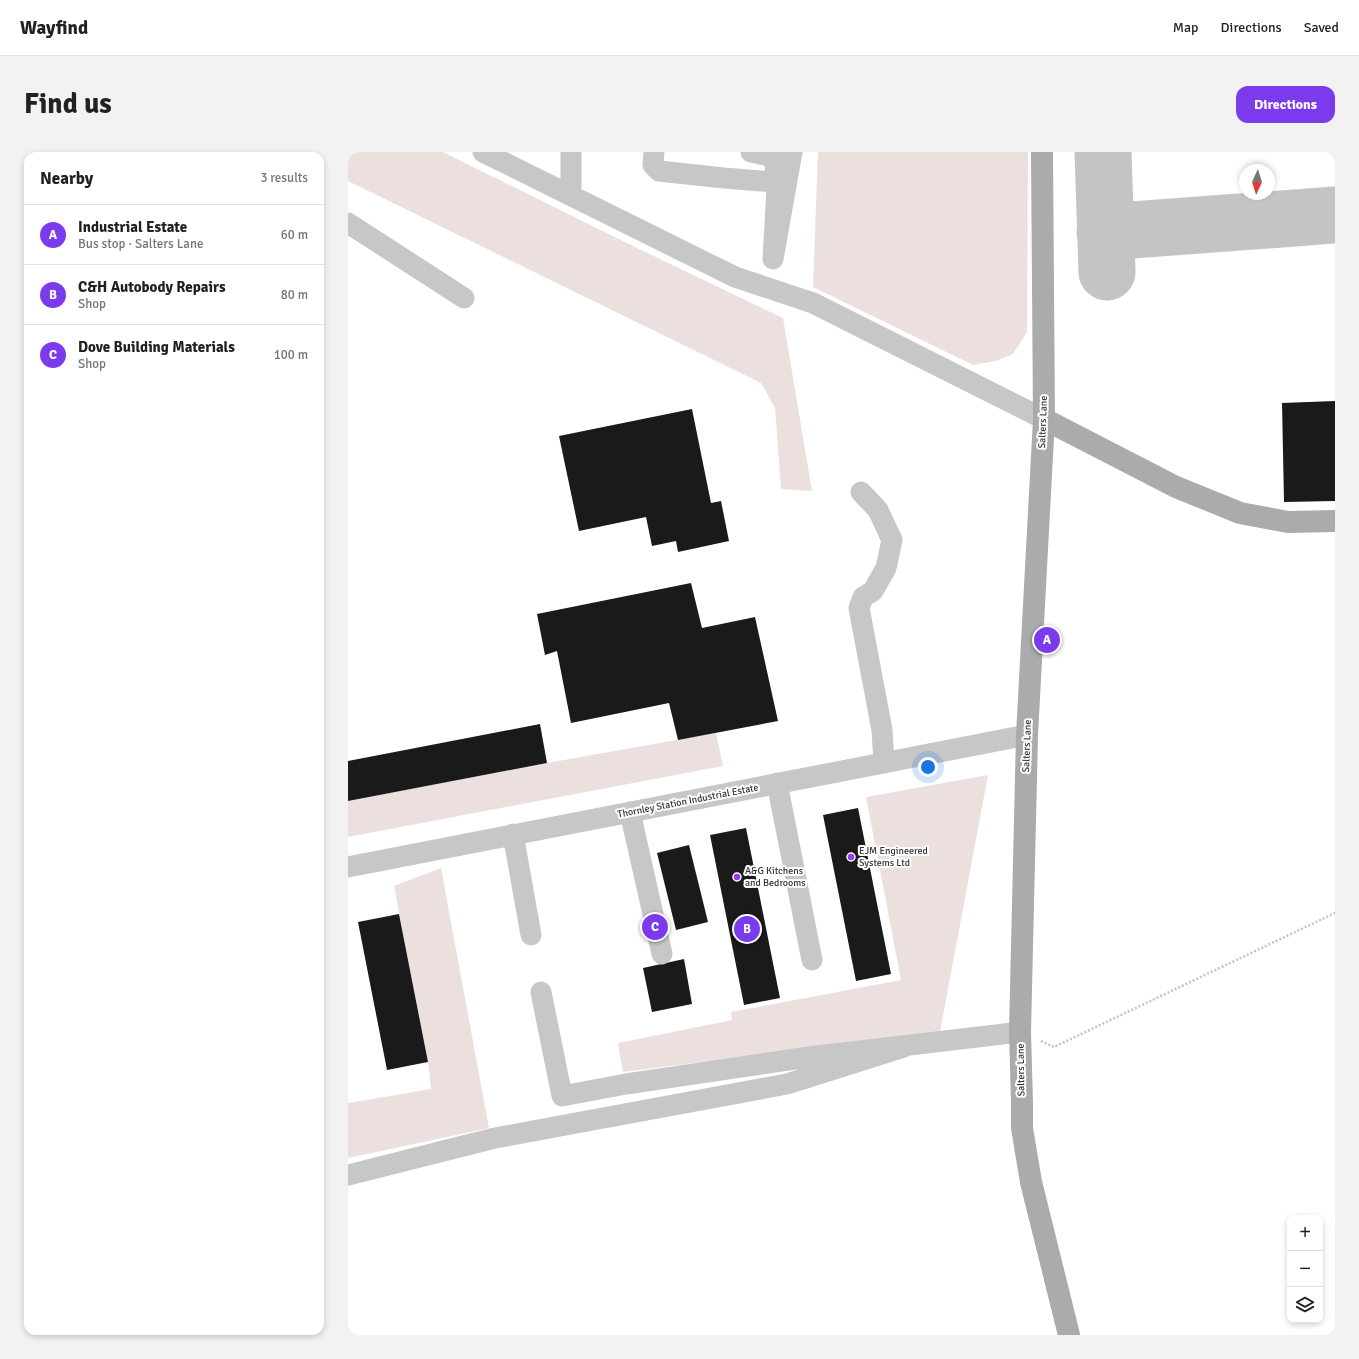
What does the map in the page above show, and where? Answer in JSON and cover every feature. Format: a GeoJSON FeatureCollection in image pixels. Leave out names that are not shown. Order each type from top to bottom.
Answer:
{"type":"FeatureCollection","features":[{"type":"Feature","properties":{"kind":"main road","name":"Salters Lane"},"geometry":{"type":"LineString","coordinates":[[1042,152],[1044,419],[1027,735],[1020,1032],[1022,1128],[1031,1182],[1069,1335]]}},
{"type":"Feature","properties":{"kind":"main road"},"geometry":{"type":"LineString","coordinates":[[1044,419],[1176,487],[1240,513],[1288,522],[1335,521]]}},
{"type":"Feature","properties":{"kind":"lane"},"geometry":{"type":"LineString","coordinates":[[483,152],[735,277],[813,303],[1044,419]]}},
{"type":"Feature","properties":{"kind":"lane"},"geometry":{"type":"LineString","coordinates":[[571,152],[571,195]]}},
{"type":"Feature","properties":{"kind":"lane"},"geometry":{"type":"LineString","coordinates":[[654,152],[653,165],[659,171],[774,182],[781,193]]}},
{"type":"Feature","properties":{"kind":"lane"},"geometry":{"type":"LineString","coordinates":[[751,152],[780,154],[781,193],[773,259],[772,289]]}},
{"type":"Feature","properties":{"kind":"lane"},"geometry":{"type":"LineString","coordinates":[[348,223],[464,298]]}},
{"type":"Feature","properties":{"kind":"lane"},"geometry":{"type":"LineString","coordinates":[[861,492],[878,510],[892,540],[886,568],[873,591],[863,597],[859,608],[882,730],[884,763]]}},
{"type":"Feature","properties":{"kind":"lane","name":"Thornley Station Industrial Estate"},"geometry":{"type":"LineString","coordinates":[[348,867],[1027,735]]}},
{"type":"Feature","properties":{"kind":"lane"},"geometry":{"type":"LineString","coordinates":[[777,783],[812,960]]}},
{"type":"Feature","properties":{"kind":"lane"},"geometry":{"type":"LineString","coordinates":[[630,812],[662,954]]}},
{"type":"Feature","properties":{"kind":"lane"},"geometry":{"type":"LineString","coordinates":[[513,834],[531,935]]}},
{"type":"Feature","properties":{"kind":"lane"},"geometry":{"type":"LineString","coordinates":[[541,992],[562,1096],[633,1083],[809,1057],[904,1047],[1020,1032]]}},
{"type":"Feature","properties":{"kind":"lane"},"geometry":{"type":"LineString","coordinates":[[348,1175],[495,1138],[787,1084],[904,1047]]}},
{"type":"Feature","properties":{"kind":"path"},"geometry":{"type":"LineString","coordinates":[[1020,1032],[1054,1047],[1335,913]]}},
{"type":"Feature","properties":{"kind":"shaded area"},"geometry":{"type":"Polygon","coordinates":[[[348,152],[443,152],[783,318],[812,491],[781,489],[775,408],[761,383],[348,181],[348,152]]]}},
{"type":"Feature","properties":{"kind":"shaded area"},"geometry":{"type":"Polygon","coordinates":[[[818,152],[1028,152],[1027,332],[1013,354],[996,361],[973,365],[813,287],[818,152]]]}},
{"type":"Feature","properties":{"kind":"shaded area"},"geometry":{"type":"Polygon","coordinates":[[[716,733],[723,766],[348,837],[348,801],[547,763],[716,733]]]}},
{"type":"Feature","properties":{"kind":"shaded area"},"geometry":{"type":"Polygon","coordinates":[[[988,775],[940,1032],[623,1072],[618,1043],[732,1020],[731,1012],[901,980],[866,797],[988,775]]]}},
{"type":"Feature","properties":{"kind":"shaded area"},"geometry":{"type":"Polygon","coordinates":[[[441,868],[489,1128],[348,1158],[348,1103],[431,1089],[428,1062],[394,886],[441,868]]]}},
{"type":"Feature","properties":{"kind":"building"},"geometry":{"type":"Polygon","coordinates":[[[1335,401],[1335,501],[1284,502],[1282,403],[1335,401]]]}},
{"type":"Feature","properties":{"kind":"building"},"geometry":{"type":"Polygon","coordinates":[[[692,409],[711,503],[721,501],[729,541],[678,552],[676,541],[652,546],[646,517],[579,531],[559,436],[692,409]]]}},
{"type":"Feature","properties":{"kind":"building"},"geometry":{"type":"Polygon","coordinates":[[[691,583],[702,628],[755,617],[778,721],[678,740],[669,703],[571,723],[557,651],[545,655],[537,614],[691,583]]]}},
{"type":"Feature","properties":{"kind":"building"},"geometry":{"type":"Polygon","coordinates":[[[540,724],[547,763],[348,801],[348,761],[540,724]]]}},
{"type":"Feature","properties":{"kind":"building"},"geometry":{"type":"Polygon","coordinates":[[[858,808],[891,974],[856,981],[823,815],[858,808]]]}},
{"type":"Feature","properties":{"kind":"building"},"geometry":{"type":"Polygon","coordinates":[[[746,828],[780,998],[744,1005],[710,835],[746,828]]]}},
{"type":"Feature","properties":{"kind":"building"},"geometry":{"type":"Polygon","coordinates":[[[689,845],[708,922],[676,930],[657,853],[689,845]]]}},
{"type":"Feature","properties":{"kind":"building"},"geometry":{"type":"Polygon","coordinates":[[[399,914],[428,1062],[387,1070],[358,922],[399,914]]]}},
{"type":"Feature","properties":{"kind":"building"},"geometry":{"type":"Polygon","coordinates":[[[684,959],[692,1004],[652,1012],[643,968],[684,959]]]}},
{"type":"Feature","properties":{"kind":"taxiway"},"geometry":{"type":"LineString","coordinates":[[1103,152],[1107,272]]}},
{"type":"Feature","properties":{"kind":"taxiway"},"geometry":{"type":"LineString","coordinates":[[1105,232],[1335,215]]}},
{"type":"Feature","properties":{"kind":"place","name":"Industrial Estate"},"geometry":{"type":"Point","coordinates":[1047,640]}},
{"type":"Feature","properties":{"kind":"place","name":"EJM Engineered Systems Ltd"},"geometry":{"type":"Point","coordinates":[851,857]}},
{"type":"Feature","properties":{"kind":"place","name":"A&G Kitchens and Bedrooms"},"geometry":{"type":"Point","coordinates":[737,877]}},
{"type":"Feature","properties":{"kind":"place","name":"Dove Building Materials"},"geometry":{"type":"Point","coordinates":[655,927]}},
{"type":"Feature","properties":{"kind":"place","name":"C&H Autobody Repairs"},"geometry":{"type":"Point","coordinates":[747,929]}}]}
